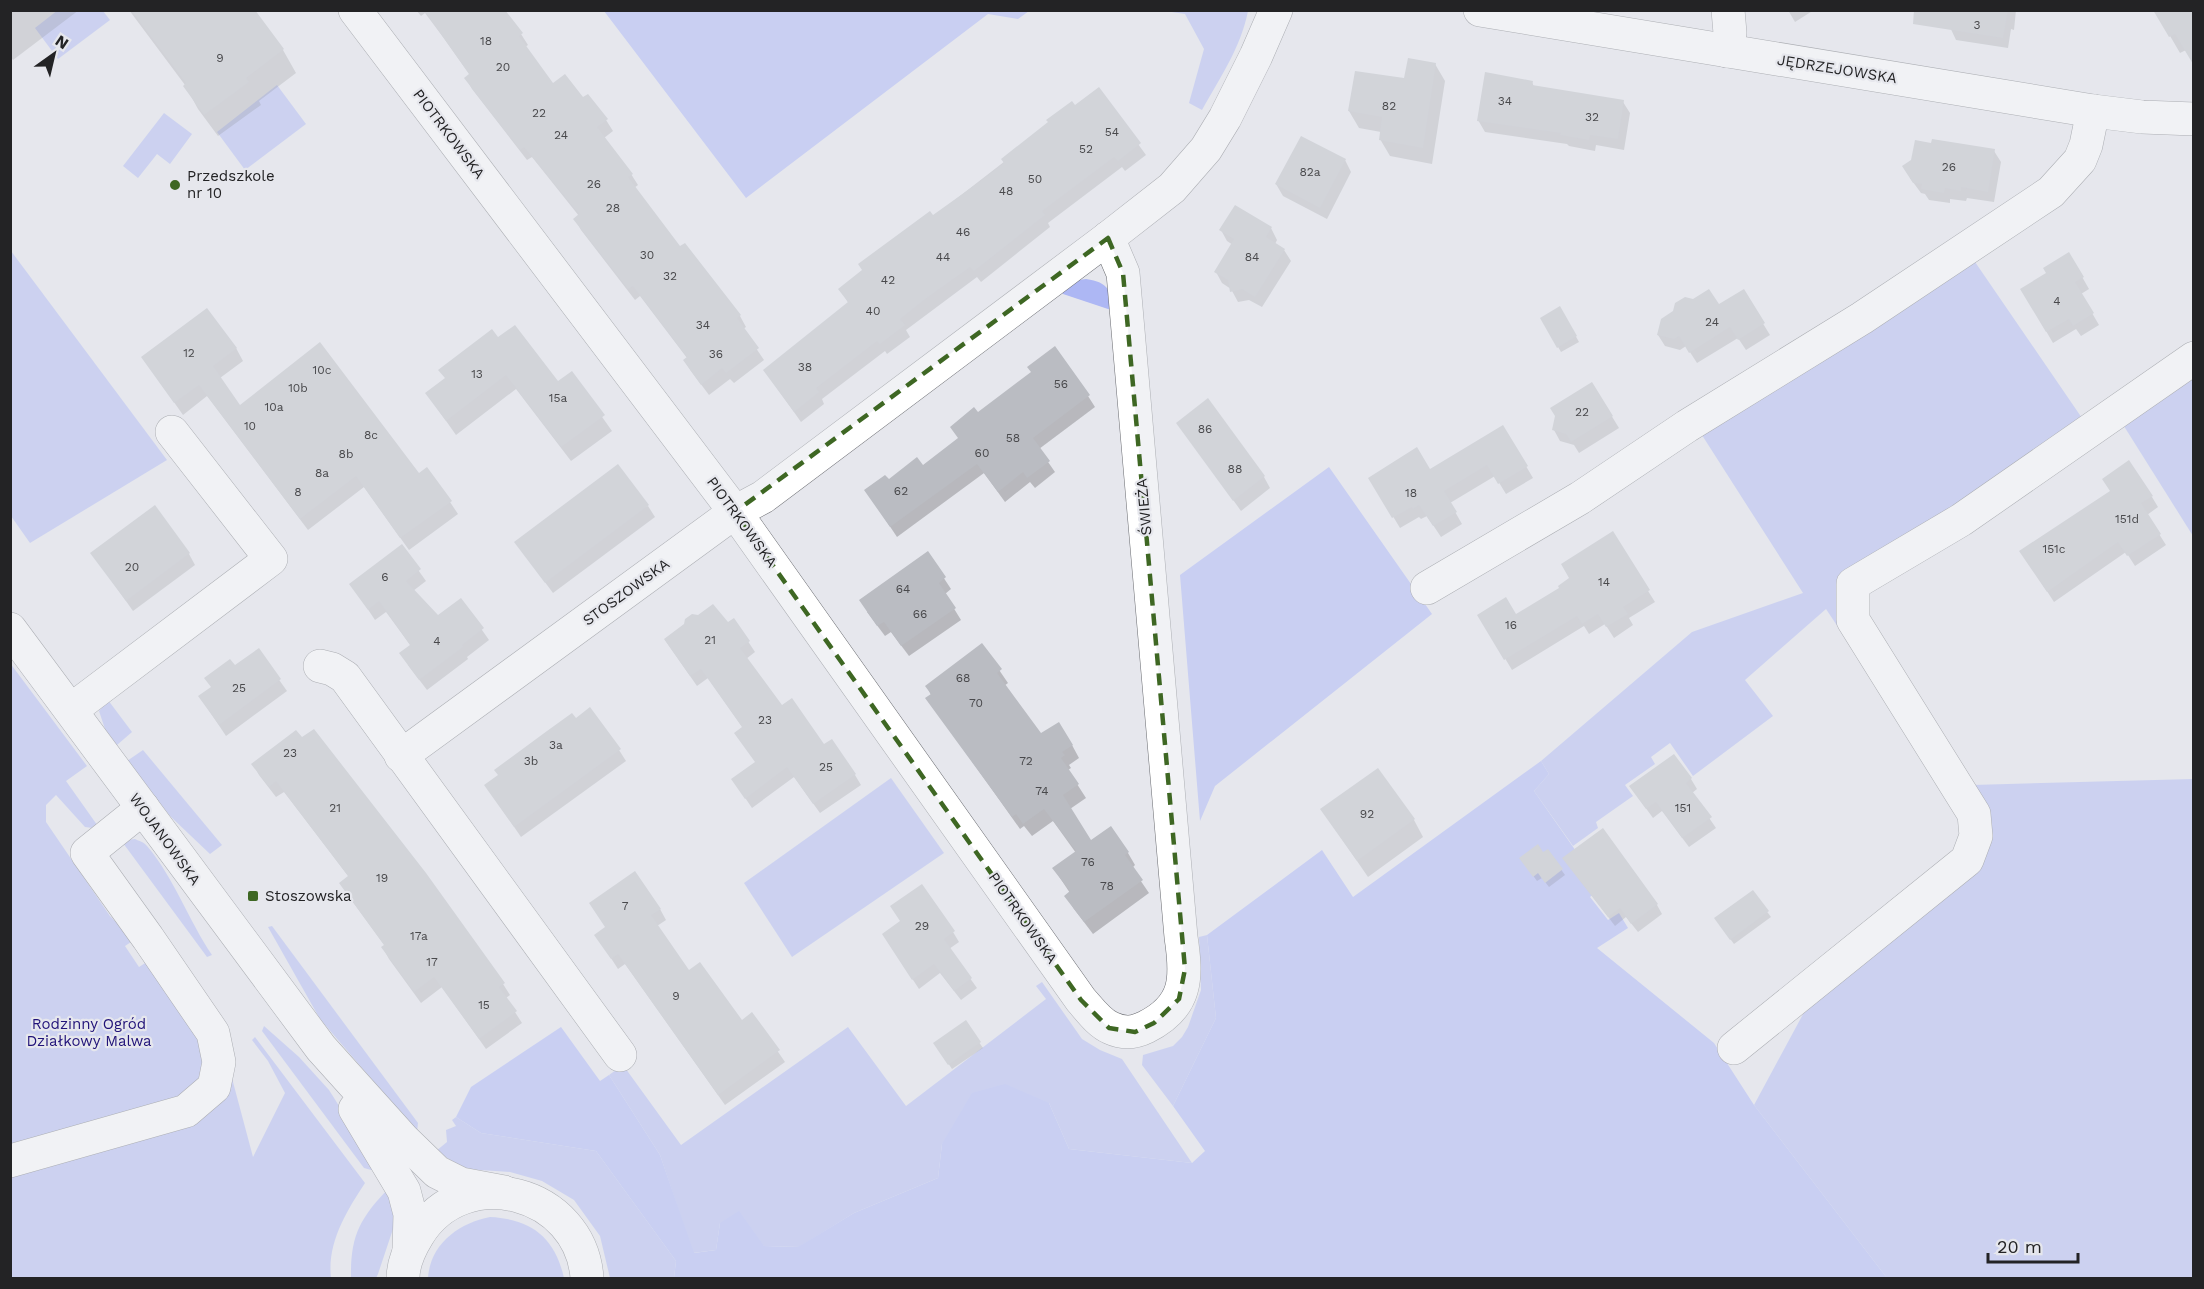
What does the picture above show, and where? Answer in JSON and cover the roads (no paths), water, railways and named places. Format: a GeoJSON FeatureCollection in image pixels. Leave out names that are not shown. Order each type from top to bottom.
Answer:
{"type":"FeatureCollection","features":[{"type":"Feature","properties":{"kind":"street","name":"PIOTRKOWSKA"},"geometry":{"type":"LineString","coordinates":[[355,10],[735,512],[1081,1000],[1099,1020],[1110,1028],[1124,1032]]}},
{"type":"Feature","properties":{"kind":"street"},"geometry":{"type":"LineString","coordinates":[[1108,238],[1172,188],[1206,149],[1225,118],[1276,10]]}},
{"type":"Feature","properties":{"kind":"street","name":"JĘDRZEJOWSKA"},"geometry":{"type":"LineString","coordinates":[[1480,10],[2094,111],[2142,117],[2193,119]]}},
{"type":"Feature","properties":{"kind":"street"},"geometry":{"type":"LineString","coordinates":[[1727,51],[1730,33],[1728,10]]}},
{"type":"Feature","properties":{"kind":"street"},"geometry":{"type":"LineString","coordinates":[[1427,588],[1580,498],[1687,426],[1862,318],[2051,192],[2080,160],[2094,111]]}},
{"type":"Feature","properties":{"kind":"street","name":"STOSZOWSKA"},"geometry":{"type":"LineString","coordinates":[[400,756],[735,512],[763,497],[1108,238]]}},
{"type":"Feature","properties":{"kind":"street","name":"ŚWIEŻA"},"geometry":{"type":"LineString","coordinates":[[1108,238],[1123,273],[1185,969],[1179,999],[1168,1012],[1154,1023],[1135,1032],[1124,1032]]}},
{"type":"Feature","properties":{"kind":"street"},"geometry":{"type":"LineString","coordinates":[[1734,1048],[1967,860],[1976,836],[1974,814],[1853,620],[1854,584],[1961,520],[2193,358]]}},
{"type":"Feature","properties":{"kind":"street"},"geometry":{"type":"LineString","coordinates":[[71,710],[271,559],[172,432]]}},
{"type":"Feature","properties":{"kind":"street","name":"WOJANOWSKA"},"geometry":{"type":"LineString","coordinates":[[10,629],[321,1047],[403,1139],[437,1172],[461,1184],[504,1192],[534,1201],[561,1219],[579,1245],[587,1278]]}},
{"type":"Feature","properties":{"kind":"street"},"geometry":{"type":"LineString","coordinates":[[332,671],[400,756],[620,1055]]}},
{"type":"Feature","properties":{"kind":"street"},"geometry":{"type":"LineString","coordinates":[[10,1161],[186,1111],[214,1087],[219,1062],[213,1033],[87,853],[143,808]]}},
{"type":"Feature","properties":{"kind":"street","name":"WOJANOWSKA"},"geometry":{"type":"LineString","coordinates":[[321,1047],[404,1191],[410,1214],[404,1270]]}},
{"type":"Feature","properties":{"kind":"street"},"geometry":{"type":"LineString","coordinates":[[404,1270],[425,1224],[447,1205],[475,1194],[504,1192]]}},
{"type":"Feature","properties":{"kind":"place","name":"Przedszkole nr 10"},"geometry":{"type":"Point","coordinates":[175,185]}},
{"type":"Feature","properties":{"kind":"place","name":"Stoszowska"},"geometry":{"type":"Point","coordinates":[253,896]}},
{"type":"Feature","properties":{"kind":"park label","name":"Rodzinny Ogród Działkowy Malwa"},"geometry":{"type":"Point","coordinates":[89,1032]}}]}
